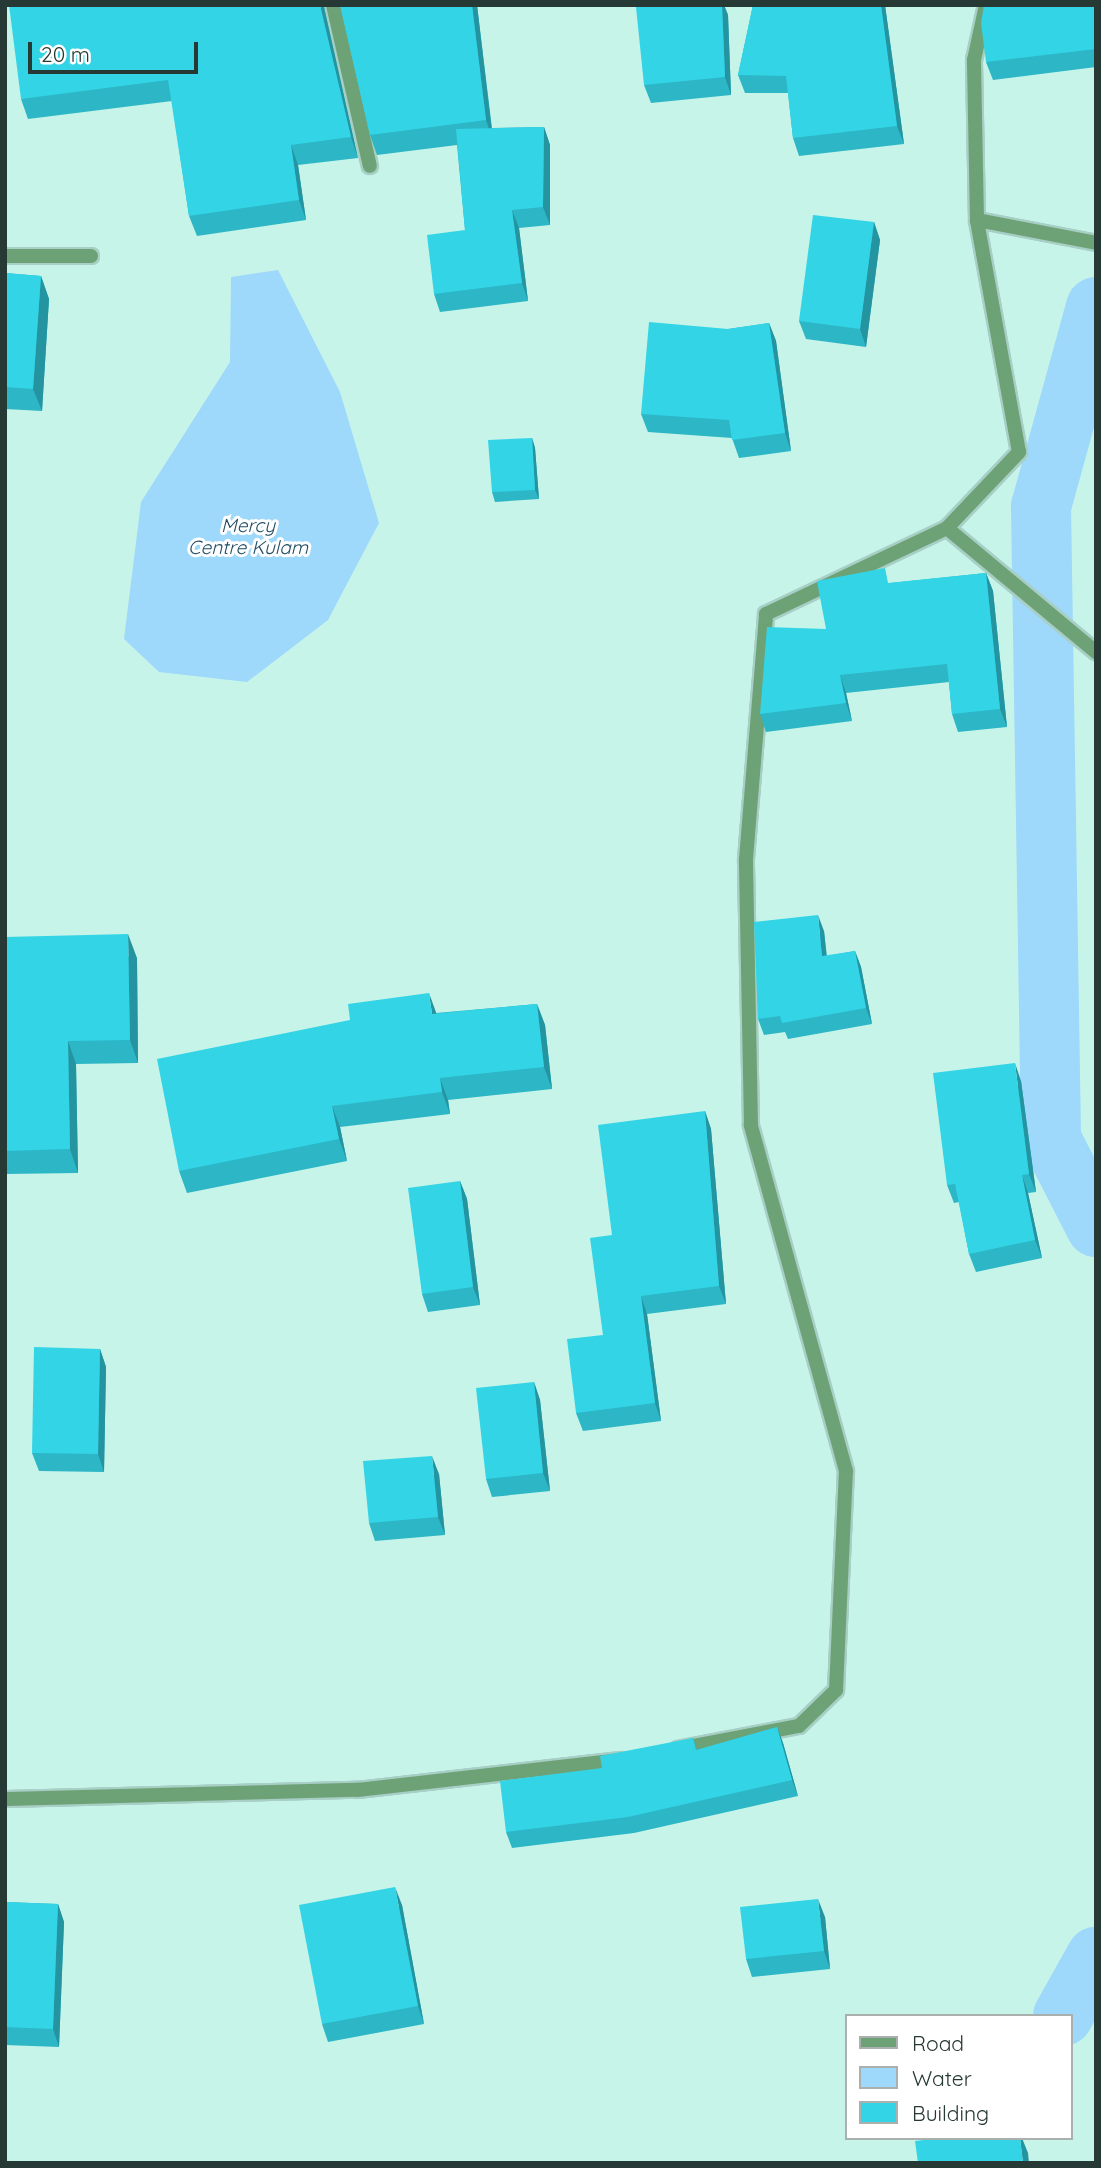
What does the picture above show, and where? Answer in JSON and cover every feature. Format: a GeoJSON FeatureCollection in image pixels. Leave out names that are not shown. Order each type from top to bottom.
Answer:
{"type":"FeatureCollection","features":[{"type":"Feature","properties":{"kind":"street"},"geometry":{"type":"LineString","coordinates":[[333,5],[370,166]]}},
{"type":"Feature","properties":{"kind":"street"},"geometry":{"type":"LineString","coordinates":[[5,1799],[358,1790],[649,1754],[799,1726],[836,1690],[846,1471],[751,1125],[746,859],[766,614],[947,528],[1020,452],[977,220],[974,60],[986,5]]}},
{"type":"Feature","properties":{"kind":"street"},"geometry":{"type":"LineString","coordinates":[[977,220],[1096,243]]}},
{"type":"Feature","properties":{"kind":"street"},"geometry":{"type":"LineString","coordinates":[[5,256],[90,256]]}},
{"type":"Feature","properties":{"kind":"street"},"geometry":{"type":"LineString","coordinates":[[947,528],[1096,652]]}},
{"type":"Feature","properties":{"kind":"water","name":"Mercy Centre Kulam"},"geometry":{"type":"Polygon","coordinates":[[[278,270],[340,392],[379,523],[328,620],[247,682],[159,672],[124,639],[141,502],[230,362],[231,277],[278,270]]]}},
{"type":"Feature","properties":{"kind":"building"},"geometry":{"type":"Polygon","coordinates":[[[9,5],[320,5],[351,137],[291,145],[299,200],[189,216],[168,80],[21,99],[9,5]]]}},
{"type":"Feature","properties":{"kind":"building"},"geometry":{"type":"Polygon","coordinates":[[[340,5],[472,5],[486,120],[370,135],[340,5]]]}},
{"type":"Feature","properties":{"kind":"building"},"geometry":{"type":"Polygon","coordinates":[[[722,5],[725,77],[644,85],[636,7],[722,5]]]}},
{"type":"Feature","properties":{"kind":"building"},"geometry":{"type":"Polygon","coordinates":[[[753,5],[881,5],[897,126],[793,138],[786,76],[738,75],[753,5]]]}},
{"type":"Feature","properties":{"kind":"building"},"geometry":{"type":"Polygon","coordinates":[[[984,5],[1096,5],[1096,49],[986,62],[981,23],[984,5]]]}},
{"type":"Feature","properties":{"kind":"building"},"geometry":{"type":"Polygon","coordinates":[[[544,127],[543,207],[512,210],[522,283],[434,294],[427,235],[465,230],[456,129],[544,127]]]}},
{"type":"Feature","properties":{"kind":"building"},"geometry":{"type":"Polygon","coordinates":[[[813,215],[874,222],[860,329],[799,321],[813,215]]]}},
{"type":"Feature","properties":{"kind":"building"},"geometry":{"type":"Polygon","coordinates":[[[5,273],[41,276],[33,389],[5,387],[5,273]]]}},
{"type":"Feature","properties":{"kind":"building"},"geometry":{"type":"Polygon","coordinates":[[[649,322],[728,329],[769,323],[785,433],[732,440],[729,420],[641,414],[649,322]]]}},
{"type":"Feature","properties":{"kind":"building"},"geometry":{"type":"Polygon","coordinates":[[[532,438],[535,490],[492,492],[488,440],[532,438]]]}},
{"type":"Feature","properties":{"kind":"building"},"geometry":{"type":"Polygon","coordinates":[[[885,568],[888,583],[986,573],[1000,709],[952,714],[947,664],[840,675],[846,703],[760,714],[767,627],[826,629],[817,581],[885,568]]]}},
{"type":"Feature","properties":{"kind":"building"},"geometry":{"type":"Polygon","coordinates":[[[818,915],[822,956],[855,951],[866,1008],[782,1023],[780,1016],[758,1019],[754,922],[818,915]]]}},
{"type":"Feature","properties":{"kind":"building"},"geometry":{"type":"Polygon","coordinates":[[[128,934],[130,1040],[68,1041],[70,1149],[5,1151],[5,937],[128,934]]]}},
{"type":"Feature","properties":{"kind":"building"},"geometry":{"type":"Polygon","coordinates":[[[429,993],[432,1014],[537,1004],[544,1067],[440,1078],[442,1092],[332,1106],[339,1139],[179,1171],[157,1059],[350,1020],[348,1004],[429,993]]]}},
{"type":"Feature","properties":{"kind":"building"},"geometry":{"type":"Polygon","coordinates":[[[1015,1063],[1029,1174],[1022,1175],[1035,1240],[969,1254],[955,1184],[947,1185],[933,1073],[1015,1063]]]}},
{"type":"Feature","properties":{"kind":"building"},"geometry":{"type":"Polygon","coordinates":[[[705,1111],[719,1286],[641,1296],[655,1403],[576,1413],[567,1339],[603,1335],[590,1238],[612,1235],[598,1125],[705,1111]]]}},
{"type":"Feature","properties":{"kind":"building"},"geometry":{"type":"Polygon","coordinates":[[[460,1181],[473,1287],[422,1294],[408,1188],[460,1181]]]}},
{"type":"Feature","properties":{"kind":"building"},"geometry":{"type":"Polygon","coordinates":[[[34,1347],[100,1349],[98,1454],[32,1453],[34,1347]]]}},
{"type":"Feature","properties":{"kind":"building"},"geometry":{"type":"Polygon","coordinates":[[[534,1382],[543,1473],[486,1479],[476,1388],[534,1382]]]}},
{"type":"Feature","properties":{"kind":"building"},"geometry":{"type":"Polygon","coordinates":[[[432,1456],[438,1517],[369,1523],[363,1461],[432,1456]]]}},
{"type":"Feature","properties":{"kind":"building"},"geometry":{"type":"Polygon","coordinates":[[[777,1727],[792,1780],[628,1817],[506,1832],[500,1781],[602,1768],[600,1756],[693,1738],[696,1750],[777,1727]]]}},
{"type":"Feature","properties":{"kind":"building"},"geometry":{"type":"Polygon","coordinates":[[[395,1887],[418,2006],[322,2024],[299,1905],[395,1887]]]}},
{"type":"Feature","properties":{"kind":"building"},"geometry":{"type":"Polygon","coordinates":[[[818,1899],[824,1951],[746,1959],[740,1907],[818,1899]]]}},
{"type":"Feature","properties":{"kind":"building"},"geometry":{"type":"Polygon","coordinates":[[[5,1902],[58,1904],[53,2029],[5,2027],[5,1902]]]}},
{"type":"Feature","properties":{"kind":"building"},"geometry":{"type":"Polygon","coordinates":[[[1020,2140],[1023,2163],[918,2163],[915,2141],[1020,2140]]]}},
{"type":"Feature","properties":{"kind":"waterway"},"geometry":{"type":"LineString","coordinates":[[1096,307],[1041,507],[1051,1139],[1096,1227]]}},
{"type":"Feature","properties":{"kind":"waterway"},"geometry":{"type":"LineString","coordinates":[[1064,2014],[1096,1957]]}}]}
